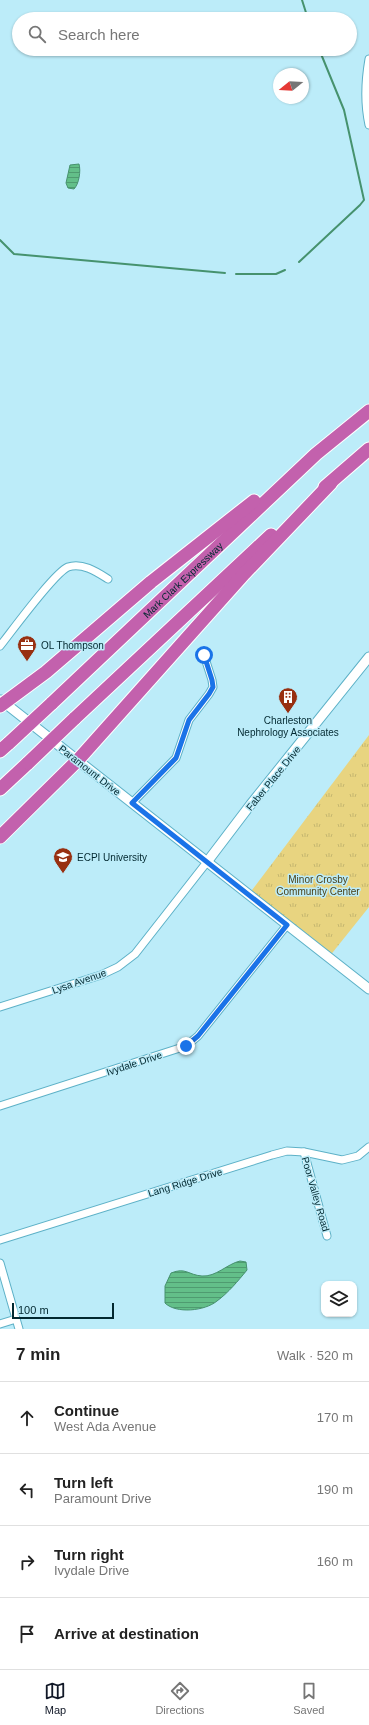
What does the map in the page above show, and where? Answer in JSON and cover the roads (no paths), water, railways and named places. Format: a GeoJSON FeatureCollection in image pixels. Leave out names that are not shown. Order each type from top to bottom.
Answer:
{"type":"FeatureCollection","features":[{"type":"Feature","properties":{"kind":"highway","name":"Mark Clark Expressway"},"geometry":{"type":"LineString","coordinates":[[5,747],[316,454],[369,411]]}},
{"type":"Feature","properties":{"kind":"highway"},"geometry":{"type":"LineString","coordinates":[[0,789],[239,563],[369,449]]}},
{"type":"Feature","properties":{"kind":"highway"},"geometry":{"type":"LineString","coordinates":[[2,703],[46,672],[151,582],[316,454]]}},
{"type":"Feature","properties":{"kind":"highway"},"geometry":{"type":"LineString","coordinates":[[0,837],[78,760],[244,574],[330,483]]}},
{"type":"Feature","properties":{"kind":"street"},"geometry":{"type":"LineString","coordinates":[[369,59],[365,85],[366,113],[369,125]]}},
{"type":"Feature","properties":{"kind":"street"},"geometry":{"type":"LineString","coordinates":[[0,646],[56,577],[68,568],[89,568],[108,579]]}},
{"type":"Feature","properties":{"kind":"street"},"geometry":{"type":"LineString","coordinates":[[132,803],[176,758],[189,720],[213,687],[204,655]]}},
{"type":"Feature","properties":{"kind":"street","name":"Faber Place Drive"},"geometry":{"type":"LineString","coordinates":[[207,862],[251,804],[369,657]]}},
{"type":"Feature","properties":{"kind":"street","name":"Paramount Drive"},"geometry":{"type":"LineString","coordinates":[[2,703],[78,760],[287,925],[367,984]]}},
{"type":"Feature","properties":{"kind":"street","name":"Lysa Avenue"},"geometry":{"type":"LineString","coordinates":[[0,1006],[102,974],[118,967],[135,954],[207,862]]}},
{"type":"Feature","properties":{"kind":"street","name":"Ivydale Drive"},"geometry":{"type":"LineString","coordinates":[[0,1106],[186,1046],[198,1036],[287,925]]}},
{"type":"Feature","properties":{"kind":"street","name":"Lang Ridge Drive"},"geometry":{"type":"LineString","coordinates":[[0,1240],[287,1151],[304,1152],[342,1160],[358,1156],[369,1147]]}},
{"type":"Feature","properties":{"kind":"street","name":"Poor Valley Road"},"geometry":{"type":"LineString","coordinates":[[304,1152],[327,1236]]}},
{"type":"Feature","properties":{"kind":"street"},"geometry":{"type":"LineString","coordinates":[[0,1263],[19,1329]]}},
{"type":"Feature","properties":{"kind":"street"},"geometry":{"type":"LineString","coordinates":[[0,1324],[16,1319]]}},
{"type":"Feature","properties":{"kind":"waterway"},"geometry":{"type":"LineString","coordinates":[[302,0],[306,12]]}},
{"type":"Feature","properties":{"kind":"waterway"},"geometry":{"type":"LineString","coordinates":[[299,262],[364,200],[344,110],[322,56]]}},
{"type":"Feature","properties":{"kind":"waterway"},"geometry":{"type":"LineString","coordinates":[[0,240],[14,254],[225,273]]}},
{"type":"Feature","properties":{"kind":"waterway"},"geometry":{"type":"LineString","coordinates":[[236,274],[276,274],[285,270]]}},
{"type":"Feature","properties":{"kind":"place","name":"OL Thompson"},"geometry":{"type":"Point","coordinates":[27,662]}},
{"type":"Feature","properties":{"kind":"place","name":"Charleston Nephrology Associates"},"geometry":{"type":"Point","coordinates":[288,714]}},
{"type":"Feature","properties":{"kind":"place","name":"ECPI University"},"geometry":{"type":"Point","coordinates":[63,874]}},
{"type":"Feature","properties":{"kind":"park label","name":"Minor Crosby Community Center"},"geometry":{"type":"Point","coordinates":[318,884]}}]}
